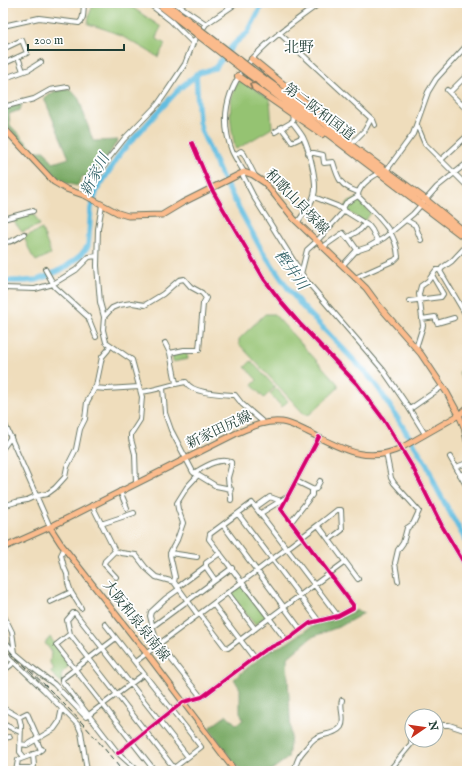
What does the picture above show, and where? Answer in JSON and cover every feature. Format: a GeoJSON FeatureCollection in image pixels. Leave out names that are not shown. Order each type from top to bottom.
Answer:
{"type":"FeatureCollection","features":[{"type":"Feature","properties":{"kind":"highway","name":"第二阪和国道"},"geometry":{"type":"LineString","coordinates":[[157,3],[251,72],[378,172],[467,234]]}},
{"type":"Feature","properties":{"kind":"highway","name":"第二阪和国道"},"geometry":{"type":"LineString","coordinates":[[165,3],[198,32]]}},
{"type":"Feature","properties":{"kind":"highway"},"geometry":{"type":"LineString","coordinates":[[252,59],[276,81],[348,138],[352,145]]}},
{"type":"Feature","properties":{"kind":"highway","name":"第二阪和国道"},"geometry":{"type":"LineString","coordinates":[[251,72],[323,122],[386,171],[467,239]]}},
{"type":"Feature","properties":{"kind":"highway"},"geometry":{"type":"LineString","coordinates":[[238,76],[267,93],[288,108],[293,114],[344,149],[354,153]]}},
{"type":"Feature","properties":{"kind":"main road","name":"和歌山貝塚線"},"geometry":{"type":"LineString","coordinates":[[3,127],[54,182],[66,189],[88,197],[118,213],[128,216],[162,215],[182,203],[243,173],[255,176],[270,189],[298,222],[323,248],[366,288],[416,348],[443,386],[460,415],[467,441]]}},
{"type":"Feature","properties":{"kind":"main road","name":"新家田尻線"},"geometry":{"type":"LineString","coordinates":[[50,527],[120,490],[237,433],[264,423],[288,423],[356,453],[370,455],[386,453],[401,447],[460,415],[467,408]]}},
{"type":"Feature","properties":{"kind":"main road"},"geometry":{"type":"LineString","coordinates":[[3,548],[50,527]]}},
{"type":"Feature","properties":{"kind":"main road","name":"大阪和泉泉南線"},"geometry":{"type":"LineString","coordinates":[[50,527],[64,549],[147,654],[235,771]]}},
{"type":"Feature","properties":{"kind":"street"},"geometry":{"type":"LineString","coordinates":[[3,26],[39,18],[79,23],[82,21],[84,3]]}},
{"type":"Feature","properties":{"kind":"street"},"geometry":{"type":"LineString","coordinates":[[148,3],[171,21],[193,43]]}},
{"type":"Feature","properties":{"kind":"street"},"geometry":{"type":"LineString","coordinates":[[175,3],[206,24]]}},
{"type":"Feature","properties":{"kind":"street"},"geometry":{"type":"LineString","coordinates":[[88,197],[109,158],[124,139],[158,104],[168,91],[185,64],[193,43],[206,24],[238,3]]}},
{"type":"Feature","properties":{"kind":"street"},"geometry":{"type":"LineString","coordinates":[[320,3],[269,41],[238,76],[229,100],[226,116],[227,131],[235,155],[255,200],[301,272],[312,288],[374,359],[410,409],[425,435]]}},
{"type":"Feature","properties":{"kind":"street"},"geometry":{"type":"LineString","coordinates":[[279,33],[371,119],[375,125]]}},
{"type":"Feature","properties":{"kind":"street"},"geometry":{"type":"LineString","coordinates":[[3,49],[22,40],[28,53],[3,64]]}},
{"type":"Feature","properties":{"kind":"street"},"geometry":{"type":"LineString","coordinates":[[301,272],[307,250],[317,241],[343,210],[346,203],[358,194],[360,187],[378,172],[386,171],[408,142],[417,125],[420,111],[428,92],[436,78],[467,45]]}},
{"type":"Feature","properties":{"kind":"street"},"geometry":{"type":"LineString","coordinates":[[18,57],[23,72]]}},
{"type":"Feature","properties":{"kind":"street"},"geometry":{"type":"LineString","coordinates":[[3,74],[5,78],[30,69],[41,62]]}},
{"type":"Feature","properties":{"kind":"street"},"geometry":{"type":"LineString","coordinates":[[466,77],[448,91],[467,110]]}},
{"type":"Feature","properties":{"kind":"street"},"geometry":{"type":"LineString","coordinates":[[3,107],[34,99],[50,90],[68,87]]}},
{"type":"Feature","properties":{"kind":"street"},"geometry":{"type":"LineString","coordinates":[[462,105],[467,100]]}},
{"type":"Feature","properties":{"kind":"street"},"geometry":{"type":"LineString","coordinates":[[293,114],[292,122],[303,137],[314,179],[314,197],[298,222]]}},
{"type":"Feature","properties":{"kind":"street"},"geometry":{"type":"LineString","coordinates":[[352,145],[365,130],[371,119]]}},
{"type":"Feature","properties":{"kind":"street"},"geometry":{"type":"LineString","coordinates":[[275,132],[281,127],[292,122]]}},
{"type":"Feature","properties":{"kind":"street"},"geometry":{"type":"LineString","coordinates":[[417,125],[425,144],[442,159],[467,186]]}},
{"type":"Feature","properties":{"kind":"street"},"geometry":{"type":"LineString","coordinates":[[281,127],[292,142],[303,137]]}},
{"type":"Feature","properties":{"kind":"street"},"geometry":{"type":"LineString","coordinates":[[442,159],[467,136]]}},
{"type":"Feature","properties":{"kind":"street"},"geometry":{"type":"LineString","coordinates":[[192,143],[212,188],[268,285],[301,326],[358,384],[384,420],[413,468],[442,526],[467,568]]}},
{"type":"Feature","properties":{"kind":"street"},"geometry":{"type":"LineString","coordinates":[[235,155],[241,151],[244,154],[255,176]]}},
{"type":"Feature","properties":{"kind":"street"},"geometry":{"type":"LineString","coordinates":[[308,153],[323,156],[324,163],[333,162],[340,181],[348,189],[358,194],[391,232],[398,249],[398,258],[355,278]]}},
{"type":"Feature","properties":{"kind":"street"},"geometry":{"type":"LineString","coordinates":[[343,265],[358,251],[378,242],[406,220],[437,187],[467,163]]}},
{"type":"Feature","properties":{"kind":"street"},"geometry":{"type":"LineString","coordinates":[[314,197],[337,206],[365,224],[372,230],[378,242]]}},
{"type":"Feature","properties":{"kind":"street"},"geometry":{"type":"LineString","coordinates":[[101,204],[97,256],[99,291],[104,317],[102,325],[103,330],[106,341],[132,360],[142,397],[140,420],[131,434],[135,454],[136,483]]}},
{"type":"Feature","properties":{"kind":"street"},"geometry":{"type":"LineString","coordinates":[[3,219],[33,212]]}},
{"type":"Feature","properties":{"kind":"street"},"geometry":{"type":"LineString","coordinates":[[406,220],[415,225],[421,240]]}},
{"type":"Feature","properties":{"kind":"street"},"geometry":{"type":"LineString","coordinates":[[348,238],[360,230],[365,224]]}},
{"type":"Feature","properties":{"kind":"street"},"geometry":{"type":"LineString","coordinates":[[323,248],[343,233],[358,251]]}},
{"type":"Feature","properties":{"kind":"street"},"geometry":{"type":"LineString","coordinates":[[3,241],[6,242],[16,240],[24,234]]}},
{"type":"Feature","properties":{"kind":"street"},"geometry":{"type":"LineString","coordinates":[[416,348],[423,326],[419,300],[421,286],[436,270],[441,270],[452,261],[467,245]]}},
{"type":"Feature","properties":{"kind":"street"},"geometry":{"type":"LineString","coordinates":[[3,288],[35,289],[52,284],[76,270],[89,257],[97,256]]}},
{"type":"Feature","properties":{"kind":"street"},"geometry":{"type":"LineString","coordinates":[[46,269],[52,284],[88,317],[96,337]]}},
{"type":"Feature","properties":{"kind":"street"},"geometry":{"type":"LineString","coordinates":[[441,270],[441,274],[467,317]]}},
{"type":"Feature","properties":{"kind":"street"},"geometry":{"type":"LineString","coordinates":[[409,301],[441,297],[442,294],[432,275]]}},
{"type":"Feature","properties":{"kind":"street"},"geometry":{"type":"LineString","coordinates":[[104,317],[112,308],[119,305],[132,303],[145,304],[163,294],[179,280],[184,279],[191,287],[202,293],[206,298],[203,304],[199,350],[184,350],[170,353]]}},
{"type":"Feature","properties":{"kind":"street"},"geometry":{"type":"LineString","coordinates":[[422,319],[435,317],[437,323],[454,318]]}},
{"type":"Feature","properties":{"kind":"street"},"geometry":{"type":"LineString","coordinates":[[165,343],[170,353],[176,383]]}},
{"type":"Feature","properties":{"kind":"street"},"geometry":{"type":"LineString","coordinates":[[3,495],[3,506],[26,500],[51,492],[65,477],[67,467],[76,449],[80,429],[85,419],[87,402],[94,388],[102,357],[110,345]]}},
{"type":"Feature","properties":{"kind":"street"},"geometry":{"type":"LineString","coordinates":[[94,388],[140,390],[163,388],[176,383],[186,382],[188,386],[204,392],[235,395],[242,404],[264,423]]}},
{"type":"Feature","properties":{"kind":"street"},"geometry":{"type":"LineString","coordinates":[[410,409],[443,386]]}},
{"type":"Feature","properties":{"kind":"street"},"geometry":{"type":"LineString","coordinates":[[163,388],[165,413],[186,458],[196,474],[216,486],[231,489]]}},
{"type":"Feature","properties":{"kind":"street"},"geometry":{"type":"LineString","coordinates":[[3,420],[50,527]]}},
{"type":"Feature","properties":{"kind":"street"},"geometry":{"type":"LineString","coordinates":[[281,509],[319,437]]}},
{"type":"Feature","properties":{"kind":"street"},"geometry":{"type":"LineString","coordinates":[[3,448],[11,438]]}},
{"type":"Feature","properties":{"kind":"street"},"geometry":{"type":"LineString","coordinates":[[386,453],[391,478],[419,511],[413,524],[407,528],[403,542],[398,550],[395,563],[398,581]]}},
{"type":"Feature","properties":{"kind":"street"},"geometry":{"type":"LineString","coordinates":[[450,456],[467,487]]}},
{"type":"Feature","properties":{"kind":"street"},"geometry":{"type":"LineString","coordinates":[[231,500],[231,489],[228,478],[232,466],[229,461],[213,463],[196,474],[177,503],[183,522],[180,534],[170,553],[174,572],[174,582],[225,647],[228,648],[256,629],[345,562]]}},
{"type":"Feature","properties":{"kind":"street"},"geometry":{"type":"LineString","coordinates":[[456,467],[467,463]]}},
{"type":"Feature","properties":{"kind":"street"},"geometry":{"type":"LineString","coordinates":[[460,475],[467,472]]}},
{"type":"Feature","properties":{"kind":"street"},"geometry":{"type":"LineString","coordinates":[[296,481],[312,490]]}},
{"type":"Feature","properties":{"kind":"street"},"geometry":{"type":"LineString","coordinates":[[312,490],[316,489],[320,481]]}},
{"type":"Feature","properties":{"kind":"street"},"geometry":{"type":"LineString","coordinates":[[120,490],[127,508]]}},
{"type":"Feature","properties":{"kind":"street"},"geometry":{"type":"LineString","coordinates":[[291,522],[312,495],[312,490]]}},
{"type":"Feature","properties":{"kind":"street"},"geometry":{"type":"LineString","coordinates":[[261,513],[289,496]]}},
{"type":"Feature","properties":{"kind":"street"},"geometry":{"type":"LineString","coordinates":[[118,753],[183,702],[201,697],[263,651],[286,640],[310,623],[338,616],[352,609],[353,607],[281,509],[279,502],[270,497],[256,507]]}},
{"type":"Feature","properties":{"kind":"street"},"geometry":{"type":"LineString","coordinates":[[286,640],[209,538],[210,534],[252,503],[338,616]]}},
{"type":"Feature","properties":{"kind":"street"},"geometry":{"type":"LineString","coordinates":[[92,505],[115,551],[136,555],[156,578],[174,582]]}},
{"type":"Feature","properties":{"kind":"street"},"geometry":{"type":"LineString","coordinates":[[135,662],[318,526],[337,510],[341,510],[342,530],[329,540]]}},
{"type":"Feature","properties":{"kind":"street"},"geometry":{"type":"LineString","coordinates":[[101,524],[134,513]]}},
{"type":"Feature","properties":{"kind":"street"},"geometry":{"type":"LineString","coordinates":[[238,514],[318,620]]}},
{"type":"Feature","properties":{"kind":"street"},"geometry":{"type":"LineString","coordinates":[[223,525],[301,630]]}},
{"type":"Feature","properties":{"kind":"street"},"geometry":{"type":"LineString","coordinates":[[318,526],[358,579]]}},
{"type":"Feature","properties":{"kind":"street"},"geometry":{"type":"LineString","coordinates":[[64,549],[61,555],[67,574],[68,583],[71,592],[81,608]]}},
{"type":"Feature","properties":{"kind":"street"},"geometry":{"type":"LineString","coordinates":[[115,551],[104,564],[116,577]]}},
{"type":"Feature","properties":{"kind":"street"},"geometry":{"type":"LineString","coordinates":[[170,553],[197,557]]}},
{"type":"Feature","properties":{"kind":"street"},"geometry":{"type":"LineString","coordinates":[[201,697],[156,640],[150,616],[151,612],[165,599],[206,566],[206,563],[220,553]]}},
{"type":"Feature","properties":{"kind":"street"},"geometry":{"type":"LineString","coordinates":[[206,566],[215,580]]}},
{"type":"Feature","properties":{"kind":"street"},"geometry":{"type":"LineString","coordinates":[[152,627],[232,568]]}},
{"type":"Feature","properties":{"kind":"street"},"geometry":{"type":"LineString","coordinates":[[50,602],[71,592]]}},
{"type":"Feature","properties":{"kind":"street"},"geometry":{"type":"LineString","coordinates":[[228,593],[256,629]]}},
{"type":"Feature","properties":{"kind":"street"},"geometry":{"type":"LineString","coordinates":[[213,604],[254,658]]}},
{"type":"Feature","properties":{"kind":"street"},"geometry":{"type":"LineString","coordinates":[[174,768],[70,634],[68,619],[73,613],[75,613],[103,648],[188,757]]}},
{"type":"Feature","properties":{"kind":"street"},"geometry":{"type":"LineString","coordinates":[[3,614],[12,632],[16,653]]}},
{"type":"Feature","properties":{"kind":"street"},"geometry":{"type":"LineString","coordinates":[[105,624],[201,747],[170,771]]}},
{"type":"Feature","properties":{"kind":"street"},"geometry":{"type":"LineString","coordinates":[[70,634],[56,644],[155,771]]}},
{"type":"Feature","properties":{"kind":"street"},"geometry":{"type":"LineString","coordinates":[[116,638],[62,679],[62,681],[118,753],[138,771]]}},
{"type":"Feature","properties":{"kind":"street"},"geometry":{"type":"LineString","coordinates":[[3,639],[34,669],[54,684],[86,717],[144,674]]}},
{"type":"Feature","properties":{"kind":"street"},"geometry":{"type":"LineString","coordinates":[[3,651],[62,708],[80,728],[87,771]]}},
{"type":"Feature","properties":{"kind":"street"},"geometry":{"type":"LineString","coordinates":[[3,671],[12,665],[14,661]]}},
{"type":"Feature","properties":{"kind":"street"},"geometry":{"type":"LineString","coordinates":[[294,771],[298,756],[313,740],[332,733],[341,726],[343,719],[342,700]]}},
{"type":"Feature","properties":{"kind":"street"},"geometry":{"type":"LineString","coordinates":[[3,708],[19,717],[21,724],[20,752],[24,757]]}},
{"type":"Feature","properties":{"kind":"street"},"geometry":{"type":"LineString","coordinates":[[20,744],[27,745],[54,729],[61,717],[62,708]]}},
{"type":"Feature","properties":{"kind":"street"},"geometry":{"type":"LineString","coordinates":[[19,717],[27,713],[41,750],[18,760],[16,769],[30,768],[34,766],[33,754]]}},
{"type":"Feature","properties":{"kind":"street"},"geometry":{"type":"LineString","coordinates":[[3,724],[20,732]]}},
{"type":"Feature","properties":{"kind":"street"},"geometry":{"type":"LineString","coordinates":[[444,725],[449,725],[467,731]]}},
{"type":"Feature","properties":{"kind":"street"},"geometry":{"type":"LineString","coordinates":[[3,738],[10,737]]}},
{"type":"Feature","properties":{"kind":"street"},"geometry":{"type":"LineString","coordinates":[[389,771],[408,748]]}},
{"type":"Feature","properties":{"kind":"green space"},"geometry":{"type":"Polygon","coordinates":[[[94,3],[126,3],[161,27],[157,35],[157,39],[165,44],[158,57],[116,33],[88,24],[89,15],[94,3]]]}},
{"type":"Feature","properties":{"kind":"green space"},"geometry":{"type":"Polygon","coordinates":[[[240,79],[270,99],[272,128],[237,149],[235,148],[233,139],[230,112],[232,95],[240,79]]]}},
{"type":"Feature","properties":{"kind":"green space"},"geometry":{"type":"Polygon","coordinates":[[[70,89],[79,99],[93,141],[118,140],[92,181],[83,176],[77,186],[58,181],[3,122],[5,108],[22,104],[20,110],[9,114],[10,125],[35,151],[45,151],[53,163],[69,158],[44,98],[55,91],[70,89]]]}},
{"type":"Feature","properties":{"kind":"green space"},"geometry":{"type":"Polygon","coordinates":[[[358,198],[371,213],[364,222],[344,209],[347,203],[358,198]]]}},
{"type":"Feature","properties":{"kind":"green space"},"geometry":{"type":"Polygon","coordinates":[[[33,213],[40,225],[22,232],[11,218],[33,213]]]}},
{"type":"Feature","properties":{"kind":"green space"},"geometry":{"type":"Polygon","coordinates":[[[42,229],[51,254],[36,261],[31,254],[24,237],[42,229]]]}},
{"type":"Feature","properties":{"kind":"green space"},"geometry":{"type":"Polygon","coordinates":[[[265,314],[274,314],[338,384],[338,388],[310,414],[305,415],[239,344],[239,339],[265,314]]]}},
{"type":"Feature","properties":{"kind":"green space"},"geometry":{"type":"Polygon","coordinates":[[[186,351],[188,359],[173,362],[172,353],[186,351]]]}},
{"type":"Feature","properties":{"kind":"green space"},"geometry":{"type":"Polygon","coordinates":[[[251,361],[275,387],[264,398],[252,385],[257,380],[245,367],[251,361]]]}},
{"type":"Feature","properties":{"kind":"green space"},"geometry":{"type":"Polygon","coordinates":[[[467,369],[467,389],[466,390],[459,372],[467,369]]]}},
{"type":"Feature","properties":{"kind":"green space"},"geometry":{"type":"Polygon","coordinates":[[[276,388],[288,401],[282,407],[270,394],[276,388]]]}},
{"type":"Feature","properties":{"kind":"green space"},"geometry":{"type":"Polygon","coordinates":[[[242,584],[267,616],[255,625],[230,593],[242,584]]]}},
{"type":"Feature","properties":{"kind":"green space"},"geometry":{"type":"Polygon","coordinates":[[[357,610],[364,613],[341,626],[312,637],[287,658],[291,736],[288,758],[270,771],[242,771],[235,764],[209,728],[227,715],[236,724],[243,720],[240,712],[240,689],[234,679],[267,652],[287,643],[315,624],[344,616],[357,610]]]}},
{"type":"Feature","properties":{"kind":"green space"},"geometry":{"type":"Polygon","coordinates":[[[50,637],[70,665],[61,675],[63,684],[50,672],[54,669],[50,663],[51,651],[45,643],[50,637]]]}},
{"type":"Feature","properties":{"kind":"waterway","name":"新家川"},"geometry":{"type":"LineString","coordinates":[[3,281],[37,280],[66,267],[81,255],[88,246],[91,208],[97,190],[122,151],[180,88],[199,73],[215,68],[234,44],[248,32],[262,5],[265,3]]}},
{"type":"Feature","properties":{"kind":"waterway","name":"樫井川"},"geometry":{"type":"LineString","coordinates":[[196,74],[199,121],[202,132],[221,175],[261,249],[302,306],[367,374],[379,389],[427,465],[437,489],[467,543]]}},
{"type":"Feature","properties":{"kind":"railway"},"geometry":{"type":"LineString","coordinates":[[3,646],[66,706],[122,771]]}},
{"type":"Feature","properties":{"kind":"cycle path"},"geometry":{"type":"LineString","coordinates":[[192,143],[211,188],[264,279],[301,325],[357,384],[384,420],[413,468],[442,526],[467,568]]}},
{"type":"Feature","properties":{"kind":"cycle path"},"geometry":{"type":"LineString","coordinates":[[118,753],[183,702],[202,697],[263,651],[290,638],[310,623],[338,616],[353,608],[353,605],[281,509],[319,437]]}},
{"type":"Feature","properties":{"kind":"district","name":"北野"},"geometry":{"type":"Point","coordinates":[299,47]}}]}
